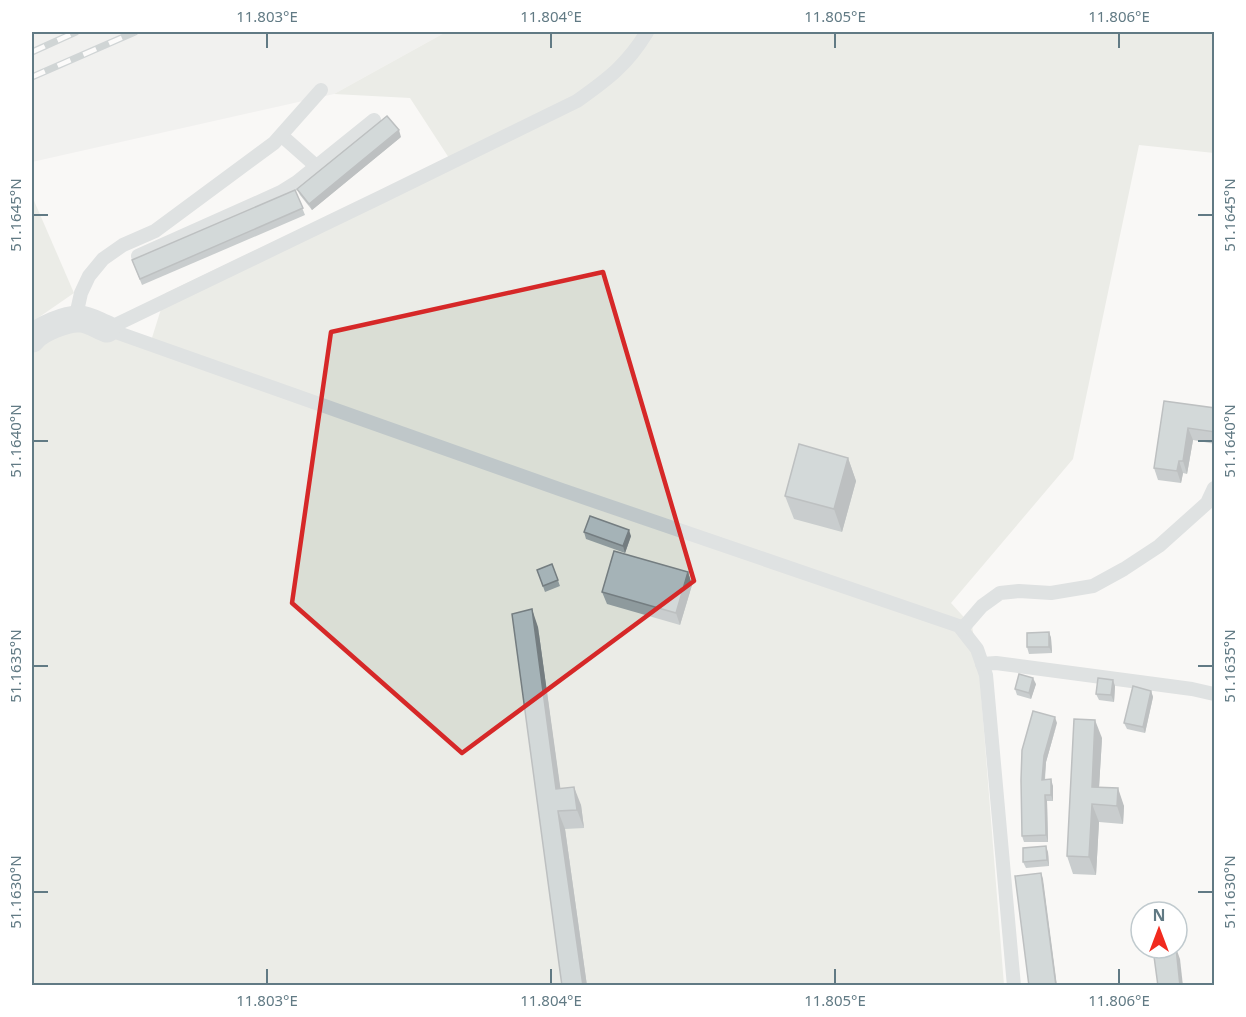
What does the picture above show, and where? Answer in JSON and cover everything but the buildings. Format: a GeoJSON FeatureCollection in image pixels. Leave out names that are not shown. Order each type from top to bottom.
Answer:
{"type":"FeatureCollection","features":[{"type":"Feature","properties":{"kind":"street"},"geometry":{"type":"LineString","coordinates":[[32,339],[36,334],[56,324],[80,319],[107,328]]}},
{"type":"Feature","properties":{"kind":"lane"},"geometry":{"type":"LineString","coordinates":[[107,328],[577,101],[626,62],[647,32]]}},
{"type":"Feature","properties":{"kind":"lane"},"geometry":{"type":"LineString","coordinates":[[75,320],[81,293],[89,276],[103,260],[123,246],[155,231],[274,143],[321,90]]}},
{"type":"Feature","properties":{"kind":"lane"},"geometry":{"type":"LineString","coordinates":[[140,239],[144,253],[281,192],[297,182],[374,120]]}},
{"type":"Feature","properties":{"kind":"lane"},"geometry":{"type":"LineString","coordinates":[[282,136],[316,166]]}},
{"type":"Feature","properties":{"kind":"lane"},"geometry":{"type":"LineString","coordinates":[[107,328],[562,490],[959,626],[977,649],[986,675],[1014,986]]}},
{"type":"Feature","properties":{"kind":"lane"},"geometry":{"type":"LineString","coordinates":[[962,629],[982,606],[1000,593],[1019,591],[1051,593],[1093,586],[1124,569],[1159,546],[1207,503],[1215,488]]}},
{"type":"Feature","properties":{"kind":"lane"},"geometry":{"type":"LineString","coordinates":[[982,664],[996,663],[1192,688],[1215,694]]}},
{"type":"Feature","properties":{"kind":"highlighted area"},"geometry":{"type":"Polygon","coordinates":[[[603,272],[694,581],[462,753],[292,603],[331,332],[603,272]]]}},
{"type":"Feature","properties":{"kind":"shaded area"},"geometry":{"type":"Polygon","coordinates":[[[32,32],[446,32],[334,94],[32,162],[32,32]]]}},
{"type":"Feature","properties":{"kind":"shaded area"},"geometry":{"type":"Polygon","coordinates":[[[446,32],[1214,32],[1214,153],[1139,145],[1073,459],[951,603],[972,626],[979,668],[1004,985],[32,986],[32,348],[63,321],[151,341],[166,293],[449,158],[410,98],[334,94],[446,32]]]}},
{"type":"Feature","properties":{"kind":"shaded area"},"geometry":{"type":"Polygon","coordinates":[[[32,196],[74,293],[32,322],[32,196]]]}},
{"type":"Feature","properties":{"kind":"railway"},"geometry":{"type":"LineString","coordinates":[[32,52],[76,32]]}},
{"type":"Feature","properties":{"kind":"railway"},"geometry":{"type":"LineString","coordinates":[[32,77],[135,32]]}}]}
